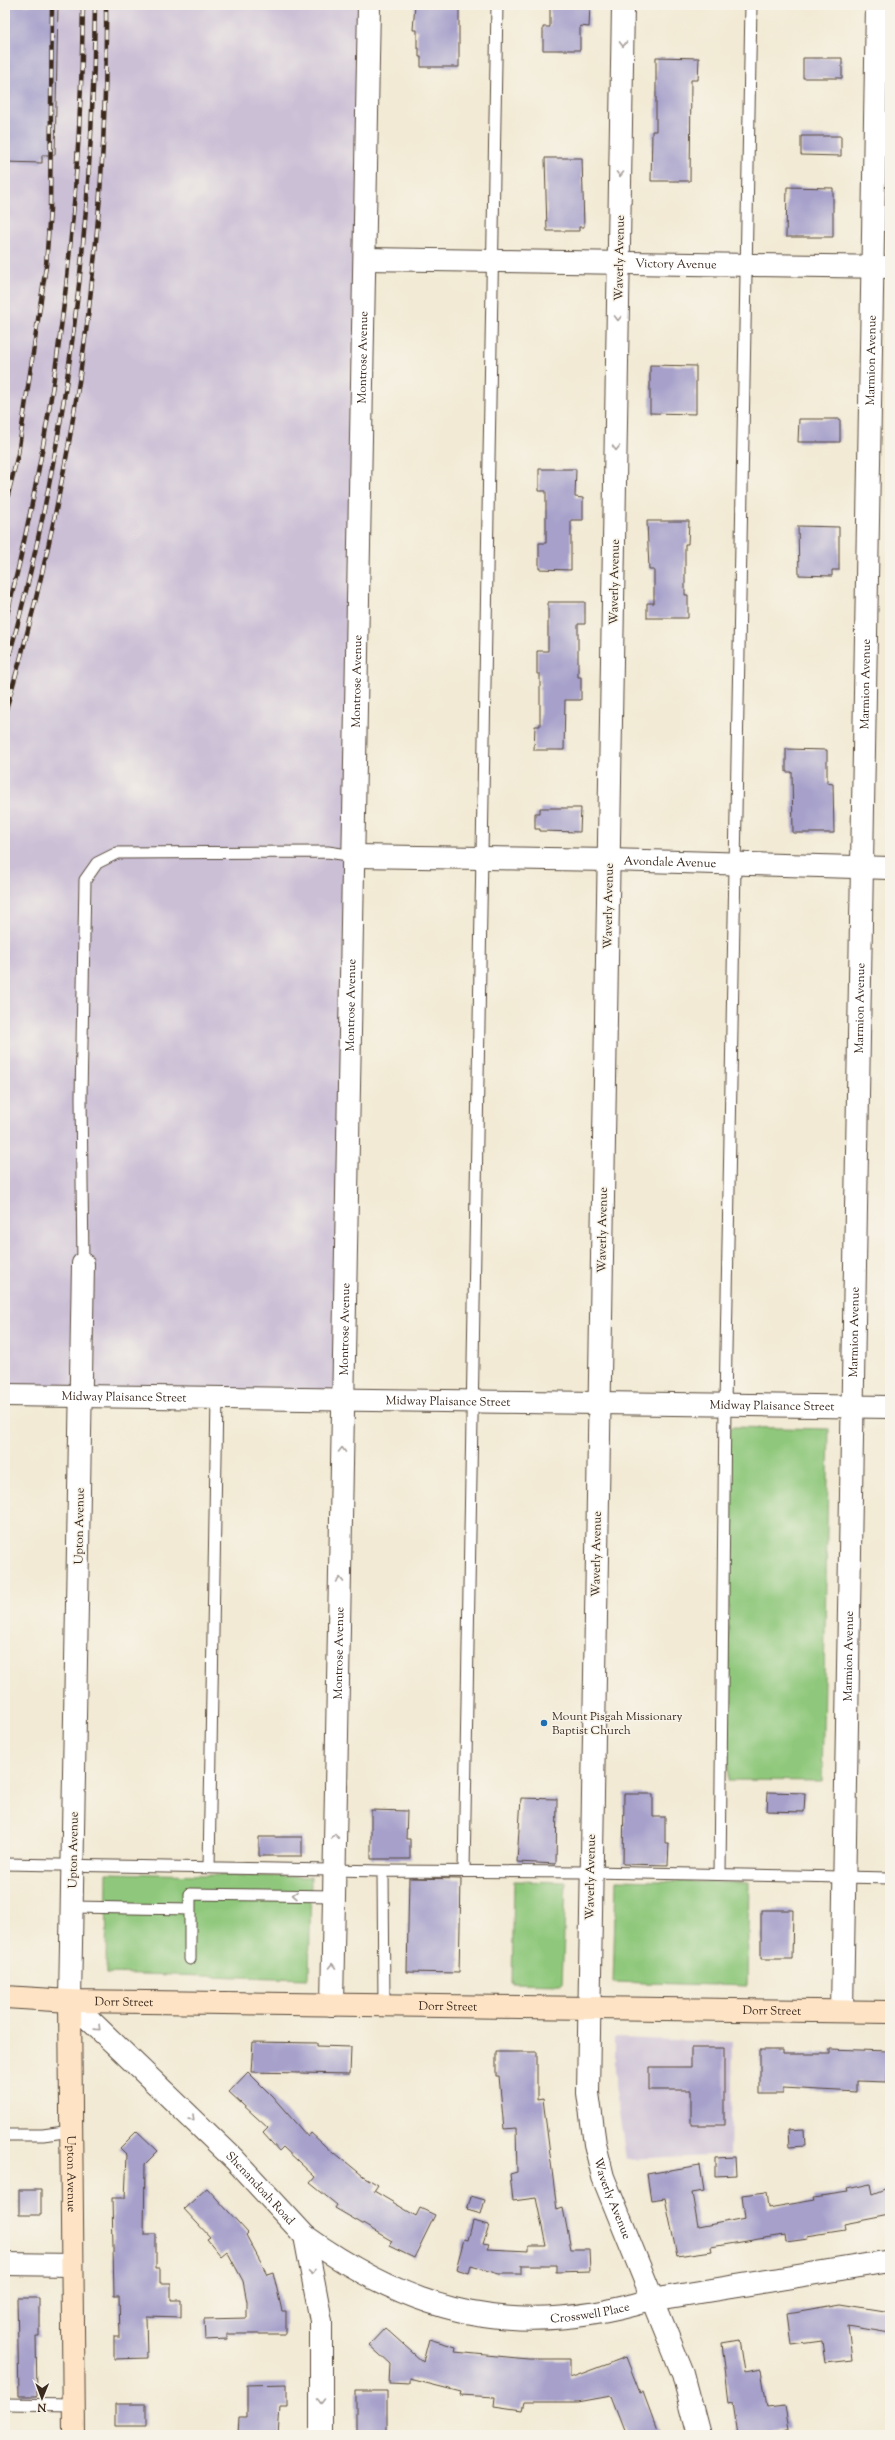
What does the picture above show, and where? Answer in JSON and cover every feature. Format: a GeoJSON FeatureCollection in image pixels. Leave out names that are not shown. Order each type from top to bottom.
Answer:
{"type":"FeatureCollection","features":[{"type":"Feature","properties":{"kind":"main road","name":"Dorr Street"},"geometry":{"type":"LineString","coordinates":[[5,1997],[70,2001],[890,2012]]}},
{"type":"Feature","properties":{"kind":"main road","name":"Upton Avenue"},"geometry":{"type":"LineString","coordinates":[[70,2001],[74,2435]]}},
{"type":"Feature","properties":{"kind":"street","name":"Montrose Avenue"},"geometry":{"type":"LineString","coordinates":[[332,2004],[355,856],[369,5]]}},
{"type":"Feature","properties":{"kind":"street","name":"Waverly Avenue"},"geometry":{"type":"LineString","coordinates":[[623,5],[590,1872],[588,2093],[595,2144],[603,2177],[651,2300],[683,2374],[699,2435]]}},
{"type":"Feature","properties":{"kind":"street","name":"Marmion Avenue"},"geometry":{"type":"LineString","coordinates":[[842,2011],[862,868],[881,267],[877,5]]}},
{"type":"Feature","properties":{"kind":"street","name":"Victory Avenue"},"geometry":{"type":"LineString","coordinates":[[365,259],[881,267]]}},
{"type":"Feature","properties":{"kind":"street","name":"Avondale Avenue"},"geometry":{"type":"LineString","coordinates":[[355,856],[609,860],[890,868]]}},
{"type":"Feature","properties":{"kind":"street","name":"Upton Avenue"},"geometry":{"type":"LineString","coordinates":[[70,2001],[82,1396],[83,1264]]}},
{"type":"Feature","properties":{"kind":"street","name":"Midway Plaisance Street"},"geometry":{"type":"LineString","coordinates":[[5,1395],[890,1407]]}},
{"type":"Feature","properties":{"kind":"street","name":"Shenandoah Road"},"geometry":{"type":"LineString","coordinates":[[70,2001],[234,2159],[305,2236]]}},
{"type":"Feature","properties":{"kind":"street","name":"Crosswell Place"},"geometry":{"type":"LineString","coordinates":[[305,2236],[368,2276],[396,2289],[456,2311],[491,2317],[551,2318],[578,2316],[651,2300],[890,2261]]}},
{"type":"Feature","properties":{"kind":"street"},"geometry":{"type":"LineString","coordinates":[[305,2236],[321,2321],[321,2435]]}},
{"type":"Feature","properties":{"kind":"street"},"geometry":{"type":"LineString","coordinates":[[5,2264],[72,2265]]}},
{"type":"Feature","properties":{"kind":"lane"},"geometry":{"type":"LineString","coordinates":[[464,1871],[471,1401],[497,5]]}},
{"type":"Feature","properties":{"kind":"lane"},"geometry":{"type":"LineString","coordinates":[[720,1874],[725,1405],[751,5]]}},
{"type":"Feature","properties":{"kind":"lane"},"geometry":{"type":"LineString","coordinates":[[83,1264],[81,1098],[85,880],[96,863],[117,853],[328,852],[355,856]]}},
{"type":"Feature","properties":{"kind":"lane"},"geometry":{"type":"LineString","coordinates":[[209,1868],[216,1398]]}},
{"type":"Feature","properties":{"kind":"lane"},"geometry":{"type":"LineString","coordinates":[[5,1864],[383,1871],[720,1874],[890,1878]]}},
{"type":"Feature","properties":{"kind":"lane"},"geometry":{"type":"LineString","coordinates":[[383,1871],[384,2005]]}},
{"type":"Feature","properties":{"kind":"lane"},"geometry":{"type":"LineString","coordinates":[[190,1959],[190,1894],[334,1896]]}},
{"type":"Feature","properties":{"kind":"lane"},"geometry":{"type":"LineString","coordinates":[[72,1907],[190,1909]]}},
{"type":"Feature","properties":{"kind":"lane"},"geometry":{"type":"LineString","coordinates":[[5,2135],[43,2135],[71,2131]]}},
{"type":"Feature","properties":{"kind":"lane"},"geometry":{"type":"LineString","coordinates":[[5,2404],[74,2405]]}},
{"type":"Feature","properties":{"kind":"shaded area"},"geometry":{"type":"Polygon","coordinates":[[[5,5],[369,5],[343,1400],[5,1395],[5,5]]]}},
{"type":"Feature","properties":{"kind":"shaded area"},"geometry":{"type":"Polygon","coordinates":[[[615,2038],[733,2042],[730,2154],[626,2159],[615,2086],[615,2038]]]}},
{"type":"Feature","properties":{"kind":"green space"},"geometry":{"type":"Polygon","coordinates":[[[732,1427],[829,1429],[822,1781],[728,1780],[729,1429],[732,1427]]]}},
{"type":"Feature","properties":{"kind":"green space"},"geometry":{"type":"Polygon","coordinates":[[[107,1873],[311,1877],[308,1979],[106,1973],[107,1873]]]}},
{"type":"Feature","properties":{"kind":"green space"},"geometry":{"type":"Polygon","coordinates":[[[616,1880],[749,1883],[747,1986],[613,1982],[616,1880]]]}},
{"type":"Feature","properties":{"kind":"green space"},"geometry":{"type":"Polygon","coordinates":[[[514,1881],[566,1882],[562,1984],[512,1983],[514,1881]]]}},
{"type":"Feature","properties":{"kind":"building"},"geometry":{"type":"Polygon","coordinates":[[[5,5],[58,5],[55,155],[42,155],[42,163],[5,162],[5,5]]]}},
{"type":"Feature","properties":{"kind":"building"},"geometry":{"type":"Polygon","coordinates":[[[415,5],[459,5],[459,67],[421,67],[421,57],[419,57],[419,48],[417,48],[417,30],[413,30],[415,5]]]}},
{"type":"Feature","properties":{"kind":"building"},"geometry":{"type":"Polygon","coordinates":[[[550,5],[590,5],[589,27],[580,26],[580,50],[543,50],[543,27],[550,27],[550,5]]]}},
{"type":"Feature","properties":{"kind":"building"},"geometry":{"type":"Polygon","coordinates":[[[656,57],[699,58],[698,80],[691,80],[690,181],[651,181],[652,131],[656,131],[656,57]]]}},
{"type":"Feature","properties":{"kind":"building"},"geometry":{"type":"Polygon","coordinates":[[[803,58],[842,58],[842,78],[803,78],[803,58]]]}},
{"type":"Feature","properties":{"kind":"building"},"geometry":{"type":"Polygon","coordinates":[[[801,136],[841,136],[841,156],[801,155],[801,136]]]}},
{"type":"Feature","properties":{"kind":"building"},"geometry":{"type":"Polygon","coordinates":[[[545,158],[582,158],[584,227],[579,227],[579,231],[547,231],[545,158]]]}},
{"type":"Feature","properties":{"kind":"building"},"geometry":{"type":"Polygon","coordinates":[[[787,187],[833,188],[833,237],[786,237],[787,187]]]}},
{"type":"Feature","properties":{"kind":"building"},"geometry":{"type":"Polygon","coordinates":[[[650,365],[696,366],[696,414],[650,413],[650,365]]]}},
{"type":"Feature","properties":{"kind":"building"},"geometry":{"type":"Polygon","coordinates":[[[799,419],[840,419],[840,442],[798,442],[799,419]]]}},
{"type":"Feature","properties":{"kind":"building"},"geometry":{"type":"Polygon","coordinates":[[[539,469],[576,469],[575,497],[583,498],[583,520],[571,520],[571,570],[539,569],[539,543],[546,543],[546,491],[539,491],[539,469]]]}},
{"type":"Feature","properties":{"kind":"building"},"geometry":{"type":"Polygon","coordinates":[[[647,521],[689,521],[688,544],[685,544],[685,595],[688,595],[688,618],[647,618],[647,603],[654,603],[654,570],[649,570],[647,521]]]}},
{"type":"Feature","properties":{"kind":"building"},"geometry":{"type":"Polygon","coordinates":[[[798,526],[839,527],[839,570],[832,570],[832,576],[799,575],[798,526]]]}},
{"type":"Feature","properties":{"kind":"building"},"geometry":{"type":"Polygon","coordinates":[[[548,602],[585,602],[585,624],[578,624],[578,677],[581,677],[581,700],[565,700],[564,750],[534,750],[535,726],[540,726],[540,674],[537,674],[537,651],[548,651],[548,602]]]}},
{"type":"Feature","properties":{"kind":"building"},"geometry":{"type":"Polygon","coordinates":[[[786,749],[827,750],[827,783],[833,784],[834,833],[793,833],[792,772],[786,772],[786,749]]]}},
{"type":"Feature","properties":{"kind":"building"},"geometry":{"type":"Polygon","coordinates":[[[540,808],[581,808],[580,832],[540,831],[540,829],[535,829],[535,813],[540,813],[540,808]]]}},
{"type":"Feature","properties":{"kind":"building"},"geometry":{"type":"Polygon","coordinates":[[[768,1792],[805,1793],[804,1812],[767,1811],[768,1792]]]}},
{"type":"Feature","properties":{"kind":"building"},"geometry":{"type":"Polygon","coordinates":[[[624,1794],[653,1794],[653,1817],[665,1817],[665,1843],[669,1843],[668,1865],[623,1864],[624,1794]]]}},
{"type":"Feature","properties":{"kind":"building"},"geometry":{"type":"Polygon","coordinates":[[[521,1798],[557,1799],[556,1864],[517,1862],[521,1798]]]}},
{"type":"Feature","properties":{"kind":"building"},"geometry":{"type":"Polygon","coordinates":[[[371,1810],[407,1811],[406,1839],[410,1839],[410,1859],[371,1859],[371,1810]]]}},
{"type":"Feature","properties":{"kind":"building"},"geometry":{"type":"Polygon","coordinates":[[[259,1837],[302,1837],[302,1856],[259,1856],[259,1837]]]}},
{"type":"Feature","properties":{"kind":"building"},"geometry":{"type":"Polygon","coordinates":[[[409,1878],[461,1879],[459,1973],[407,1972],[409,1878]]]}},
{"type":"Feature","properties":{"kind":"building"},"geometry":{"type":"Polygon","coordinates":[[[761,1910],[793,1910],[792,1959],[761,1959],[761,1910]]]}},
{"type":"Feature","properties":{"kind":"building"},"geometry":{"type":"Polygon","coordinates":[[[253,2042],[317,2043],[317,2046],[351,2047],[350,2074],[251,2072],[253,2042]]]}},
{"type":"Feature","properties":{"kind":"building"},"geometry":{"type":"Polygon","coordinates":[[[691,2048],[724,2048],[724,2125],[691,2125],[691,2090],[649,2090],[649,2067],[691,2067],[691,2048]]]}},
{"type":"Feature","properties":{"kind":"building"},"geometry":{"type":"Polygon","coordinates":[[[830,2049],[888,2051],[887,2082],[857,2081],[857,2092],[783,2088],[783,2094],[760,2094],[760,2050],[783,2050],[783,2054],[830,2054],[830,2049]]]}},
{"type":"Feature","properties":{"kind":"building"},"geometry":{"type":"Polygon","coordinates":[[[496,2052],[537,2052],[537,2100],[543,2099],[557,2210],[563,2208],[571,2249],[589,2249],[590,2271],[556,2272],[556,2265],[521,2265],[521,2274],[499,2274],[471,2266],[469,2273],[456,2269],[464,2239],[468,2240],[473,2221],[489,2225],[483,2244],[489,2245],[487,2249],[529,2251],[529,2246],[546,2246],[536,2198],[513,2201],[510,2174],[517,2172],[516,2128],[504,2129],[499,2076],[496,2076],[496,2052]]]}},
{"type":"Feature","properties":{"kind":"building"},"geometry":{"type":"Polygon","coordinates":[[[248,2072],[272,2096],[308,2137],[311,2133],[334,2154],[335,2153],[363,2176],[378,2185],[374,2191],[416,2216],[420,2208],[435,2215],[414,2258],[389,2246],[392,2241],[335,2208],[337,2205],[310,2183],[315,2177],[283,2147],[279,2151],[263,2133],[268,2128],[229,2092],[248,2072]]]}},
{"type":"Feature","properties":{"kind":"building"},"geometry":{"type":"Polygon","coordinates":[[[804,2129],[805,2146],[789,2147],[788,2130],[804,2129]]]}},
{"type":"Feature","properties":{"kind":"building"},"geometry":{"type":"Polygon","coordinates":[[[137,2131],[158,2151],[145,2164],[144,2234],[156,2234],[156,2269],[160,2269],[160,2283],[171,2283],[171,2300],[181,2300],[181,2317],[146,2316],[147,2358],[114,2359],[114,2337],[120,2337],[119,2296],[114,2296],[112,2198],[125,2198],[127,2155],[120,2148],[137,2131]]]}},
{"type":"Feature","properties":{"kind":"building"},"geometry":{"type":"Polygon","coordinates":[[[735,2157],[736,2175],[715,2176],[715,2158],[735,2157]]]}},
{"type":"Feature","properties":{"kind":"building"},"geometry":{"type":"Polygon","coordinates":[[[700,2165],[704,2191],[692,2193],[698,2227],[745,2218],[742,2195],[766,2192],[768,2208],[815,2200],[814,2197],[848,2192],[847,2189],[870,2184],[872,2194],[890,2187],[890,2215],[844,2224],[845,2230],[807,2236],[808,2239],[786,2242],[785,2235],[711,2247],[712,2251],[677,2256],[665,2198],[651,2200],[647,2174],[700,2165]]]}},
{"type":"Feature","properties":{"kind":"building"},"geometry":{"type":"Polygon","coordinates":[[[207,2188],[248,2233],[246,2235],[267,2274],[273,2272],[282,2311],[286,2311],[286,2334],[227,2334],[227,2339],[205,2340],[204,2319],[247,2318],[247,2302],[243,2281],[227,2251],[221,2256],[207,2239],[210,2237],[184,2209],[207,2188]]]}},
{"type":"Feature","properties":{"kind":"building"},"geometry":{"type":"Polygon","coordinates":[[[19,2190],[41,2190],[41,2215],[19,2215],[19,2190]]]}},
{"type":"Feature","properties":{"kind":"building"},"geometry":{"type":"Polygon","coordinates":[[[471,2196],[485,2200],[481,2214],[467,2210],[471,2196]]]}},
{"type":"Feature","properties":{"kind":"building"},"geometry":{"type":"Polygon","coordinates":[[[17,2298],[39,2298],[39,2336],[36,2336],[37,2396],[19,2396],[17,2298]]]}},
{"type":"Feature","properties":{"kind":"building"},"geometry":{"type":"Polygon","coordinates":[[[840,2304],[890,2312],[890,2333],[848,2326],[852,2360],[825,2363],[822,2341],[792,2345],[788,2313],[840,2304]]]}},
{"type":"Feature","properties":{"kind":"building"},"geometry":{"type":"Polygon","coordinates":[[[385,2328],[423,2362],[429,2339],[456,2347],[455,2352],[528,2359],[570,2359],[570,2378],[626,2357],[640,2393],[643,2392],[659,2435],[626,2435],[611,2396],[578,2402],[524,2402],[522,2410],[494,2406],[495,2397],[460,2395],[461,2392],[410,2379],[410,2384],[389,2383],[390,2364],[369,2345],[385,2328]]]}},
{"type":"Feature","properties":{"kind":"building"},"geometry":{"type":"Polygon","coordinates":[[[739,2340],[744,2372],[761,2369],[767,2408],[785,2406],[789,2430],[738,2435],[733,2402],[729,2403],[722,2343],[739,2340]]]}},
{"type":"Feature","properties":{"kind":"building"},"geometry":{"type":"Polygon","coordinates":[[[287,2384],[287,2407],[280,2407],[278,2435],[238,2435],[239,2417],[247,2417],[247,2385],[287,2384]]]}},
{"type":"Feature","properties":{"kind":"building"},"geometry":{"type":"Polygon","coordinates":[[[356,2391],[387,2391],[387,2435],[356,2435],[356,2391]]]}},
{"type":"Feature","properties":{"kind":"building"},"geometry":{"type":"Polygon","coordinates":[[[115,2404],[146,2404],[146,2426],[115,2426],[115,2404]]]}},
{"type":"Feature","properties":{"kind":"railway"},"geometry":{"type":"LineString","coordinates":[[5,507],[18,454],[46,266],[50,209],[52,5]]}},
{"type":"Feature","properties":{"kind":"railway"},"geometry":{"type":"LineString","coordinates":[[5,623],[23,547],[38,471],[52,394],[62,317],[71,239],[77,161],[83,5]]}},
{"type":"Feature","properties":{"kind":"railway"},"geometry":{"type":"LineString","coordinates":[[5,671],[26,590],[45,507],[60,425],[72,341],[82,258],[89,174],[95,5]]}},
{"type":"Feature","properties":{"kind":"railway"},"geometry":{"type":"LineString","coordinates":[[5,713],[29,626],[50,539],[82,362],[93,273],[101,184],[105,95],[106,5]]}},
{"type":"Feature","properties":{"kind":"place","name":"Mount Pisgah Missionary Baptist Church"},"geometry":{"type":"Point","coordinates":[544,1723]}}]}
